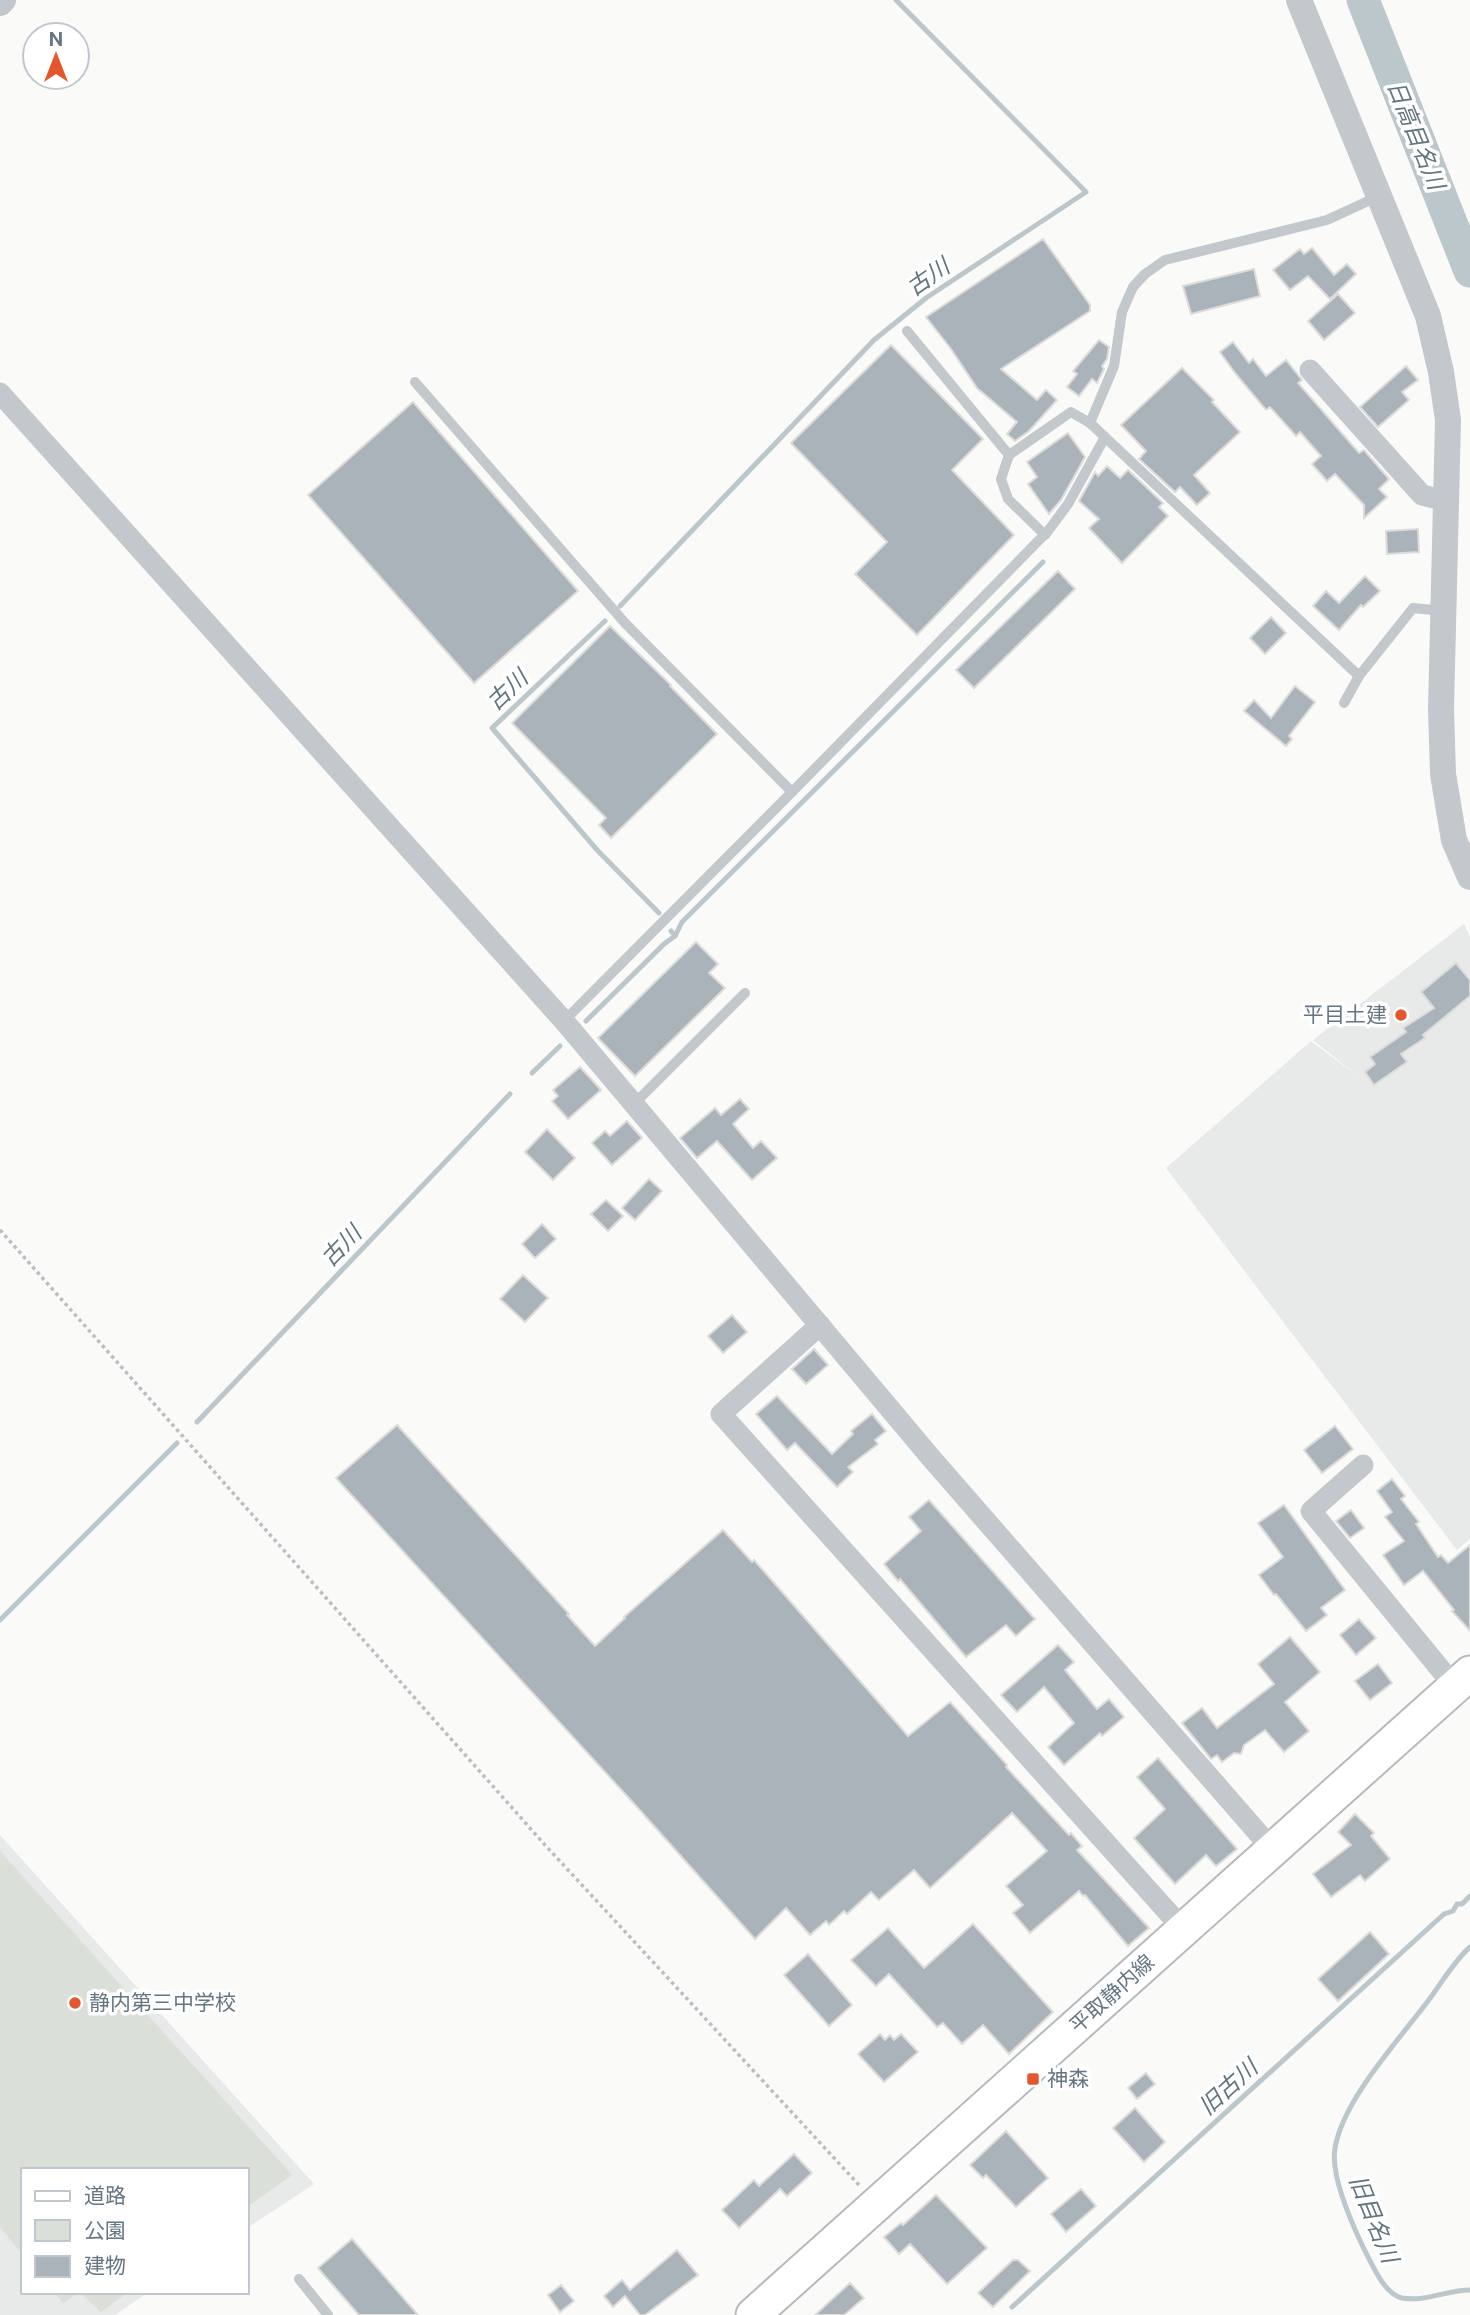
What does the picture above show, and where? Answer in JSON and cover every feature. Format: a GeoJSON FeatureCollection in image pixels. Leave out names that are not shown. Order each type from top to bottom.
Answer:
{"type":"FeatureCollection","features":[{"type":"Feature","properties":{"kind":"main road","name":"平取静内線"},"geometry":{"type":"LineString","coordinates":[[754,2315],[1462,1680]]}},
{"type":"Feature","properties":{"kind":"street"},"geometry":{"type":"LineString","coordinates":[[1299,0],[1428,316],[1441,372],[1448,420],[1441,709],[1443,774],[1454,840],[1470,877]]}},
{"type":"Feature","properties":{"kind":"street"},"geometry":{"type":"LineString","coordinates":[[1310,370],[1422,495],[1446,501]]}},
{"type":"Feature","properties":{"kind":"street"},"geometry":{"type":"LineString","coordinates":[[0,393],[564,1021],[932,1460],[1273,1850]]}},
{"type":"Feature","properties":{"kind":"street"},"geometry":{"type":"LineString","coordinates":[[820,1325],[721,1414],[1184,1930]]}},
{"type":"Feature","properties":{"kind":"street"},"geometry":{"type":"LineString","coordinates":[[1363,1465],[1311,1511],[1462,1680]]}},
{"type":"Feature","properties":{"kind":"lane"},"geometry":{"type":"LineString","coordinates":[[1090,424],[1114,366],[1122,313],[1133,287],[1145,274],[1165,260],[1327,220],[1379,196]]}},
{"type":"Feature","properties":{"kind":"lane"},"geometry":{"type":"LineString","coordinates":[[906,331],[1009,455]]}},
{"type":"Feature","properties":{"kind":"lane"},"geometry":{"type":"LineString","coordinates":[[415,382],[625,623],[792,792]]}},
{"type":"Feature","properties":{"kind":"lane"},"geometry":{"type":"LineString","coordinates":[[1045,534],[1008,499],[1000,479],[1009,455],[1071,412],[1105,437],[1359,677]]}},
{"type":"Feature","properties":{"kind":"lane"},"geometry":{"type":"LineString","coordinates":[[564,1021],[1045,534],[1068,504],[1105,437]]}},
{"type":"Feature","properties":{"kind":"lane"},"geometry":{"type":"LineString","coordinates":[[1344,703],[1359,677],[1412,608],[1444,611]]}},
{"type":"Feature","properties":{"kind":"lane"},"geometry":{"type":"LineString","coordinates":[[635,1104],[745,993]]}},
{"type":"Feature","properties":{"kind":"lane"},"geometry":{"type":"LineString","coordinates":[[299,2279],[328,2315]]}},
{"type":"Feature","properties":{"kind":"path"},"geometry":{"type":"LineString","coordinates":[[0,1230],[545,1845],[877,2204]]}},
{"type":"Feature","properties":{"kind":"shaded area"},"geometry":{"type":"Polygon","coordinates":[[[1464,924],[1470,937],[1470,1539],[1457,1550],[1166,1168],[1311,1041],[1359,1077],[1313,1040],[1464,924]]]}},
{"type":"Feature","properties":{"kind":"shaded area","name":"静内第三中学校"},"geometry":{"type":"Polygon","coordinates":[[[0,1835],[314,2184],[248,2227],[248,2168],[21,2168],[21,2294],[146,2294],[115,2315],[0,2315],[0,1835]]]}},
{"type":"Feature","properties":{"kind":"green space","name":"静内第三中学校"},"geometry":{"type":"Polygon","coordinates":[[[0,1851],[292,2175],[248,2206],[248,2168],[21,2168],[21,2253],[0,2227],[0,1851]]]}},
{"type":"Feature","properties":{"kind":"green space"},"geometry":{"type":"Polygon","coordinates":[[[56,2294],[76,2294],[63,2303],[56,2294]]]}},
{"type":"Feature","properties":{"kind":"green space"},"geometry":{"type":"Polygon","coordinates":[[[81,2294],[125,2294],[101,2312],[81,2294]]]}},
{"type":"Feature","properties":{"kind":"building"},"geometry":{"type":"Polygon","coordinates":[[[1043,239],[1090,305],[1090,311],[1001,369],[1037,400],[1046,390],[1057,400],[1029,431],[1015,441],[1007,434],[1017,422],[977,388],[926,317],[1043,239]]]}},
{"type":"Feature","properties":{"kind":"building"},"geometry":{"type":"Polygon","coordinates":[[[1312,248],[1334,275],[1347,264],[1356,274],[1330,299],[1308,276],[1290,290],[1273,270],[1300,249],[1304,254],[1312,248]]]}},
{"type":"Feature","properties":{"kind":"building"},"geometry":{"type":"Polygon","coordinates":[[[1254,269],[1260,296],[1191,314],[1183,286],[1254,269]]]}},
{"type":"Feature","properties":{"kind":"building"},"geometry":{"type":"Polygon","coordinates":[[[1338,294],[1355,313],[1324,340],[1308,321],[1338,294]]]}},
{"type":"Feature","properties":{"kind":"building"},"geometry":{"type":"Polygon","coordinates":[[[1099,340],[1109,347],[1107,359],[1102,366],[1104,369],[1097,383],[1092,379],[1079,396],[1067,387],[1077,374],[1073,371],[1099,340]]]}},
{"type":"Feature","properties":{"kind":"building"},"geometry":{"type":"Polygon","coordinates":[[[1233,342],[1249,363],[1253,359],[1266,376],[1286,360],[1302,380],[1298,383],[1359,453],[1364,450],[1389,479],[1379,489],[1387,497],[1364,518],[1364,505],[1335,474],[1327,481],[1312,464],[1321,456],[1300,432],[1296,436],[1270,407],[1266,410],[1235,373],[1220,352],[1233,342]]]}},
{"type":"Feature","properties":{"kind":"building"},"geometry":{"type":"Polygon","coordinates":[[[891,345],[983,439],[952,470],[1014,535],[917,635],[855,574],[887,542],[791,443],[891,345]]]}},
{"type":"Feature","properties":{"kind":"building"},"geometry":{"type":"Polygon","coordinates":[[[1406,366],[1418,380],[1402,392],[1409,400],[1378,427],[1360,407],[1406,366]]]}},
{"type":"Feature","properties":{"kind":"building"},"geometry":{"type":"Polygon","coordinates":[[[1182,368],[1214,400],[1212,402],[1240,432],[1194,475],[1210,493],[1197,505],[1180,487],[1175,492],[1139,459],[1146,451],[1121,425],[1182,368]]]}},
{"type":"Feature","properties":{"kind":"building"},"geometry":{"type":"Polygon","coordinates":[[[413,402],[578,591],[474,683],[308,495],[413,402]]]}},
{"type":"Feature","properties":{"kind":"building"},"geometry":{"type":"Polygon","coordinates":[[[1068,433],[1085,457],[1061,500],[1049,514],[1028,484],[1037,477],[1027,462],[1068,433]]]}},
{"type":"Feature","properties":{"kind":"building"},"geometry":{"type":"Polygon","coordinates":[[[1107,466],[1120,478],[1128,470],[1163,503],[1159,507],[1168,516],[1122,563],[1089,528],[1099,519],[1079,501],[1095,472],[1098,476],[1107,466]]]}},
{"type":"Feature","properties":{"kind":"building"},"geometry":{"type":"Polygon","coordinates":[[[1418,529],[1419,552],[1387,554],[1386,531],[1418,529]]]}},
{"type":"Feature","properties":{"kind":"building"},"geometry":{"type":"Polygon","coordinates":[[[1058,571],[1075,589],[974,688],[956,670],[1058,571]]]}},
{"type":"Feature","properties":{"kind":"building"},"geometry":{"type":"Polygon","coordinates":[[[1365,576],[1380,591],[1363,607],[1361,605],[1339,630],[1313,606],[1326,591],[1339,603],[1365,576]]]}},
{"type":"Feature","properties":{"kind":"building"},"geometry":{"type":"Polygon","coordinates":[[[1271,617],[1286,633],[1265,654],[1250,638],[1271,617]]]}},
{"type":"Feature","properties":{"kind":"building"},"geometry":{"type":"Polygon","coordinates":[[[610,626],[717,734],[611,838],[599,825],[606,818],[512,723],[610,626]]]}},
{"type":"Feature","properties":{"kind":"building"},"geometry":{"type":"Polygon","coordinates":[[[1295,686],[1315,702],[1289,736],[1292,739],[1286,746],[1244,711],[1254,700],[1271,718],[1295,686]]]}},
{"type":"Feature","properties":{"kind":"building"},"geometry":{"type":"Polygon","coordinates":[[[696,942],[718,964],[709,973],[725,988],[635,1076],[598,1038],[696,942]]]}},
{"type":"Feature","properties":{"kind":"building"},"geometry":{"type":"Polygon","coordinates":[[[1456,963],[1470,980],[1470,996],[1423,1035],[1425,1038],[1401,1054],[1407,1062],[1374,1085],[1365,1072],[1375,1064],[1370,1057],[1406,1032],[1403,1028],[1434,1008],[1421,992],[1456,963]]]}},
{"type":"Feature","properties":{"kind":"building"},"geometry":{"type":"Polygon","coordinates":[[[580,1067],[601,1090],[568,1119],[552,1101],[558,1096],[553,1090],[580,1067]]]}},
{"type":"Feature","properties":{"kind":"building"},"geometry":{"type":"Polygon","coordinates":[[[740,1099],[749,1109],[733,1124],[753,1148],[761,1141],[777,1158],[752,1180],[717,1141],[697,1158],[680,1138],[715,1108],[721,1115],[740,1099]]]}},
{"type":"Feature","properties":{"kind":"building"},"geometry":{"type":"Polygon","coordinates":[[[627,1121],[642,1138],[612,1165],[592,1143],[605,1131],[610,1136],[627,1121]]]}},
{"type":"Feature","properties":{"kind":"building"},"geometry":{"type":"Polygon","coordinates":[[[547,1129],[575,1158],[553,1180],[525,1152],[547,1129]]]}},
{"type":"Feature","properties":{"kind":"building"},"geometry":{"type":"Polygon","coordinates":[[[649,1179],[662,1191],[635,1220],[622,1208],[649,1179]]]}},
{"type":"Feature","properties":{"kind":"building"},"geometry":{"type":"Polygon","coordinates":[[[606,1200],[623,1216],[608,1231],[591,1214],[606,1200]]]}},
{"type":"Feature","properties":{"kind":"building"},"geometry":{"type":"Polygon","coordinates":[[[542,1224],[556,1239],[535,1258],[522,1244],[542,1224]]]}},
{"type":"Feature","properties":{"kind":"building"},"geometry":{"type":"Polygon","coordinates":[[[523,1275],[548,1298],[525,1322],[500,1299],[523,1275]]]}},
{"type":"Feature","properties":{"kind":"building"},"geometry":{"type":"Polygon","coordinates":[[[732,1315],[747,1332],[723,1353],[708,1336],[732,1315]]]}},
{"type":"Feature","properties":{"kind":"building"},"geometry":{"type":"Polygon","coordinates":[[[814,1349],[828,1365],[806,1384],[792,1369],[814,1349]]]}},
{"type":"Feature","properties":{"kind":"building"},"geometry":{"type":"Polygon","coordinates":[[[777,1396],[832,1454],[853,1434],[851,1431],[872,1414],[886,1431],[875,1440],[878,1444],[848,1467],[853,1472],[837,1487],[795,1443],[787,1450],[756,1414],[777,1396]]]}},
{"type":"Feature","properties":{"kind":"building"},"geometry":{"type":"Polygon","coordinates":[[[397,1425],[595,1646],[723,1530],[752,1562],[754,1560],[908,1736],[950,1702],[1006,1767],[1069,1835],[1071,1833],[1082,1846],[1077,1850],[1149,1928],[1128,1946],[1079,1891],[1030,1933],[1013,1913],[1023,1905],[1006,1886],[1047,1851],[1012,1813],[930,1888],[914,1870],[879,1900],[871,1892],[847,1914],[844,1911],[829,1925],[826,1921],[810,1935],[786,1908],[755,1939],[336,1478],[397,1425]]]}},
{"type":"Feature","properties":{"kind":"building"},"geometry":{"type":"Polygon","coordinates":[[[1335,1426],[1353,1449],[1322,1473],[1304,1450],[1335,1426]]]}},
{"type":"Feature","properties":{"kind":"building"},"geometry":{"type":"Polygon","coordinates":[[[1392,1479],[1405,1496],[1401,1499],[1419,1522],[1416,1524],[1438,1557],[1441,1555],[1448,1563],[1470,1545],[1470,1631],[1423,1571],[1404,1585],[1383,1555],[1404,1541],[1385,1517],[1392,1512],[1377,1491],[1392,1479]]]}},
{"type":"Feature","properties":{"kind":"building"},"geometry":{"type":"Polygon","coordinates":[[[929,1500],[1035,1619],[1016,1636],[1006,1625],[966,1657],[884,1564],[921,1531],[909,1517],[929,1500]]]}},
{"type":"Feature","properties":{"kind":"building"},"geometry":{"type":"Polygon","coordinates":[[[1284,1505],[1345,1590],[1321,1608],[1327,1615],[1306,1631],[1259,1575],[1283,1557],[1258,1523],[1284,1505]]]}},
{"type":"Feature","properties":{"kind":"building"},"geometry":{"type":"Polygon","coordinates":[[[1351,1510],[1364,1528],[1350,1538],[1336,1521],[1351,1510]]]}},
{"type":"Feature","properties":{"kind":"building"},"geometry":{"type":"Polygon","coordinates":[[[1359,1619],[1376,1638],[1356,1655],[1340,1635],[1359,1619]]]}},
{"type":"Feature","properties":{"kind":"building"},"geometry":{"type":"Polygon","coordinates":[[[1290,1637],[1320,1672],[1285,1702],[1309,1731],[1284,1752],[1265,1730],[1244,1745],[1241,1754],[1234,1753],[1222,1762],[1217,1755],[1211,1759],[1182,1723],[1202,1708],[1217,1728],[1274,1684],[1258,1664],[1290,1637]]]}},
{"type":"Feature","properties":{"kind":"building"},"geometry":{"type":"Polygon","coordinates":[[[1058,1645],[1074,1662],[1065,1670],[1097,1709],[1109,1699],[1124,1717],[1102,1736],[1100,1733],[1064,1765],[1048,1747],[1074,1723],[1044,1687],[1017,1712],[1001,1695],[1058,1645]]]}},
{"type":"Feature","properties":{"kind":"building"},"geometry":{"type":"Polygon","coordinates":[[[1378,1664],[1392,1683],[1370,1700],[1355,1681],[1378,1664]]]}},
{"type":"Feature","properties":{"kind":"building"},"geometry":{"type":"Polygon","coordinates":[[[1158,1758],[1237,1849],[1216,1866],[1206,1855],[1175,1884],[1134,1838],[1165,1809],[1137,1777],[1158,1758]]]}},
{"type":"Feature","properties":{"kind":"building"},"geometry":{"type":"Polygon","coordinates":[[[1355,1814],[1374,1833],[1371,1836],[1390,1859],[1365,1881],[1360,1875],[1331,1897],[1313,1874],[1351,1845],[1338,1832],[1355,1814]]]}},
{"type":"Feature","properties":{"kind":"building"},"geometry":{"type":"Polygon","coordinates":[[[973,1924],[1053,2012],[1009,2054],[983,2025],[962,2044],[943,2023],[937,2027],[889,1974],[876,1986],[851,1960],[888,1928],[924,1968],[973,1924]]]}},
{"type":"Feature","properties":{"kind":"building"},"geometry":{"type":"Polygon","coordinates":[[[1370,1932],[1389,1954],[1338,2001],[1318,1979],[1370,1932]]]}},
{"type":"Feature","properties":{"kind":"building"},"geometry":{"type":"Polygon","coordinates":[[[808,1954],[852,2005],[829,2026],[784,1975],[808,1954]]]}},
{"type":"Feature","properties":{"kind":"building"},"geometry":{"type":"Polygon","coordinates":[[[880,2034],[885,2040],[890,2035],[894,2040],[901,2034],[918,2052],[884,2082],[858,2054],[880,2034]]]}},
{"type":"Feature","properties":{"kind":"building"},"geometry":{"type":"Polygon","coordinates":[[[1146,2073],[1155,2084],[1137,2099],[1128,2088],[1146,2073]]]}},
{"type":"Feature","properties":{"kind":"building"},"geometry":{"type":"Polygon","coordinates":[[[1135,2108],[1165,2142],[1144,2162],[1113,2128],[1135,2108]]]}},
{"type":"Feature","properties":{"kind":"building"},"geometry":{"type":"Polygon","coordinates":[[[1006,2131],[1048,2178],[1016,2207],[986,2175],[983,2178],[970,2165],[1006,2131]]]}},
{"type":"Feature","properties":{"kind":"building"},"geometry":{"type":"Polygon","coordinates":[[[794,2154],[812,2173],[787,2196],[780,2189],[739,2228],[722,2210],[754,2180],[759,2186],[794,2154]]]}},
{"type":"Feature","properties":{"kind":"building"},"geometry":{"type":"Polygon","coordinates":[[[1081,2189],[1096,2206],[1066,2232],[1051,2214],[1081,2189]]]}},
{"type":"Feature","properties":{"kind":"building"},"geometry":{"type":"Polygon","coordinates":[[[936,2195],[987,2248],[947,2284],[910,2244],[899,2254],[884,2237],[901,2223],[903,2225],[936,2195]]]}},
{"type":"Feature","properties":{"kind":"building"},"geometry":{"type":"Polygon","coordinates":[[[352,2239],[418,2315],[359,2315],[318,2268],[352,2239]]]}},
{"type":"Feature","properties":{"kind":"building"},"geometry":{"type":"Polygon","coordinates":[[[677,2250],[698,2275],[645,2315],[640,2315],[625,2296],[613,2307],[604,2296],[622,2280],[630,2290],[677,2250]]]}},
{"type":"Feature","properties":{"kind":"building"},"geometry":{"type":"Polygon","coordinates":[[[1013,2260],[1018,2260],[1030,2271],[993,2307],[978,2293],[1013,2260]]]}},
{"type":"Feature","properties":{"kind":"building"},"geometry":{"type":"Polygon","coordinates":[[[850,2283],[864,2298],[844,2315],[815,2315],[850,2283]]]}},
{"type":"Feature","properties":{"kind":"building"},"geometry":{"type":"Polygon","coordinates":[[[561,2285],[574,2301],[560,2312],[548,2295],[561,2285]]]}},
{"type":"Feature","properties":{"kind":"waterway","name":"古川"},"geometry":{"type":"LineString","coordinates":[[620,606],[874,340],[926,298],[1086,192],[896,0]]}},
{"type":"Feature","properties":{"kind":"waterway","name":"日高目名川"},"geometry":{"type":"LineString","coordinates":[[1363,0],[1470,271]]}},
{"type":"Feature","properties":{"kind":"waterway"},"geometry":{"type":"LineString","coordinates":[[675,936],[682,922],[1043,562]]}},
{"type":"Feature","properties":{"kind":"waterway","name":"古川"},"geometry":{"type":"LineString","coordinates":[[605,621],[492,728],[598,851],[659,913]]}},
{"type":"Feature","properties":{"kind":"waterway","name":"古川"},"geometry":{"type":"LineString","coordinates":[[586,1021],[675,936],[671,931]]}},
{"type":"Feature","properties":{"kind":"waterway","name":"古川"},"geometry":{"type":"LineString","coordinates":[[532,1073],[560,1046]]}},
{"type":"Feature","properties":{"kind":"waterway","name":"古川"},"geometry":{"type":"LineString","coordinates":[[197,1422],[510,1094]]}},
{"type":"Feature","properties":{"kind":"waterway","name":"古川"},"geometry":{"type":"LineString","coordinates":[[0,1620],[177,1443]]}},
{"type":"Feature","properties":{"kind":"waterway","name":"旧古川"},"geometry":{"type":"LineString","coordinates":[[1012,2307],[1444,1914],[1453,1911],[1457,1904],[1462,1904],[1470,1896]]}},
{"type":"Feature","properties":{"kind":"waterway","name":"旧目名川"},"geometry":{"type":"LineString","coordinates":[[1470,1947],[1360,2091],[1340,2130],[1334,2159],[1343,2200],[1354,2227],[1375,2270],[1390,2291],[1402,2298],[1411,2299],[1470,2290]]}},
{"type":"Feature","properties":{"kind":"place","name":"平目土建"},"geometry":{"type":"Point","coordinates":[1401,1015]}},
{"type":"Feature","properties":{"kind":"place","name":"静内第三中学校"},"geometry":{"type":"Point","coordinates":[75,2003]}},
{"type":"Feature","properties":{"kind":"place","name":"神森"},"geometry":{"type":"Point","coordinates":[1033,2079]}}]}
